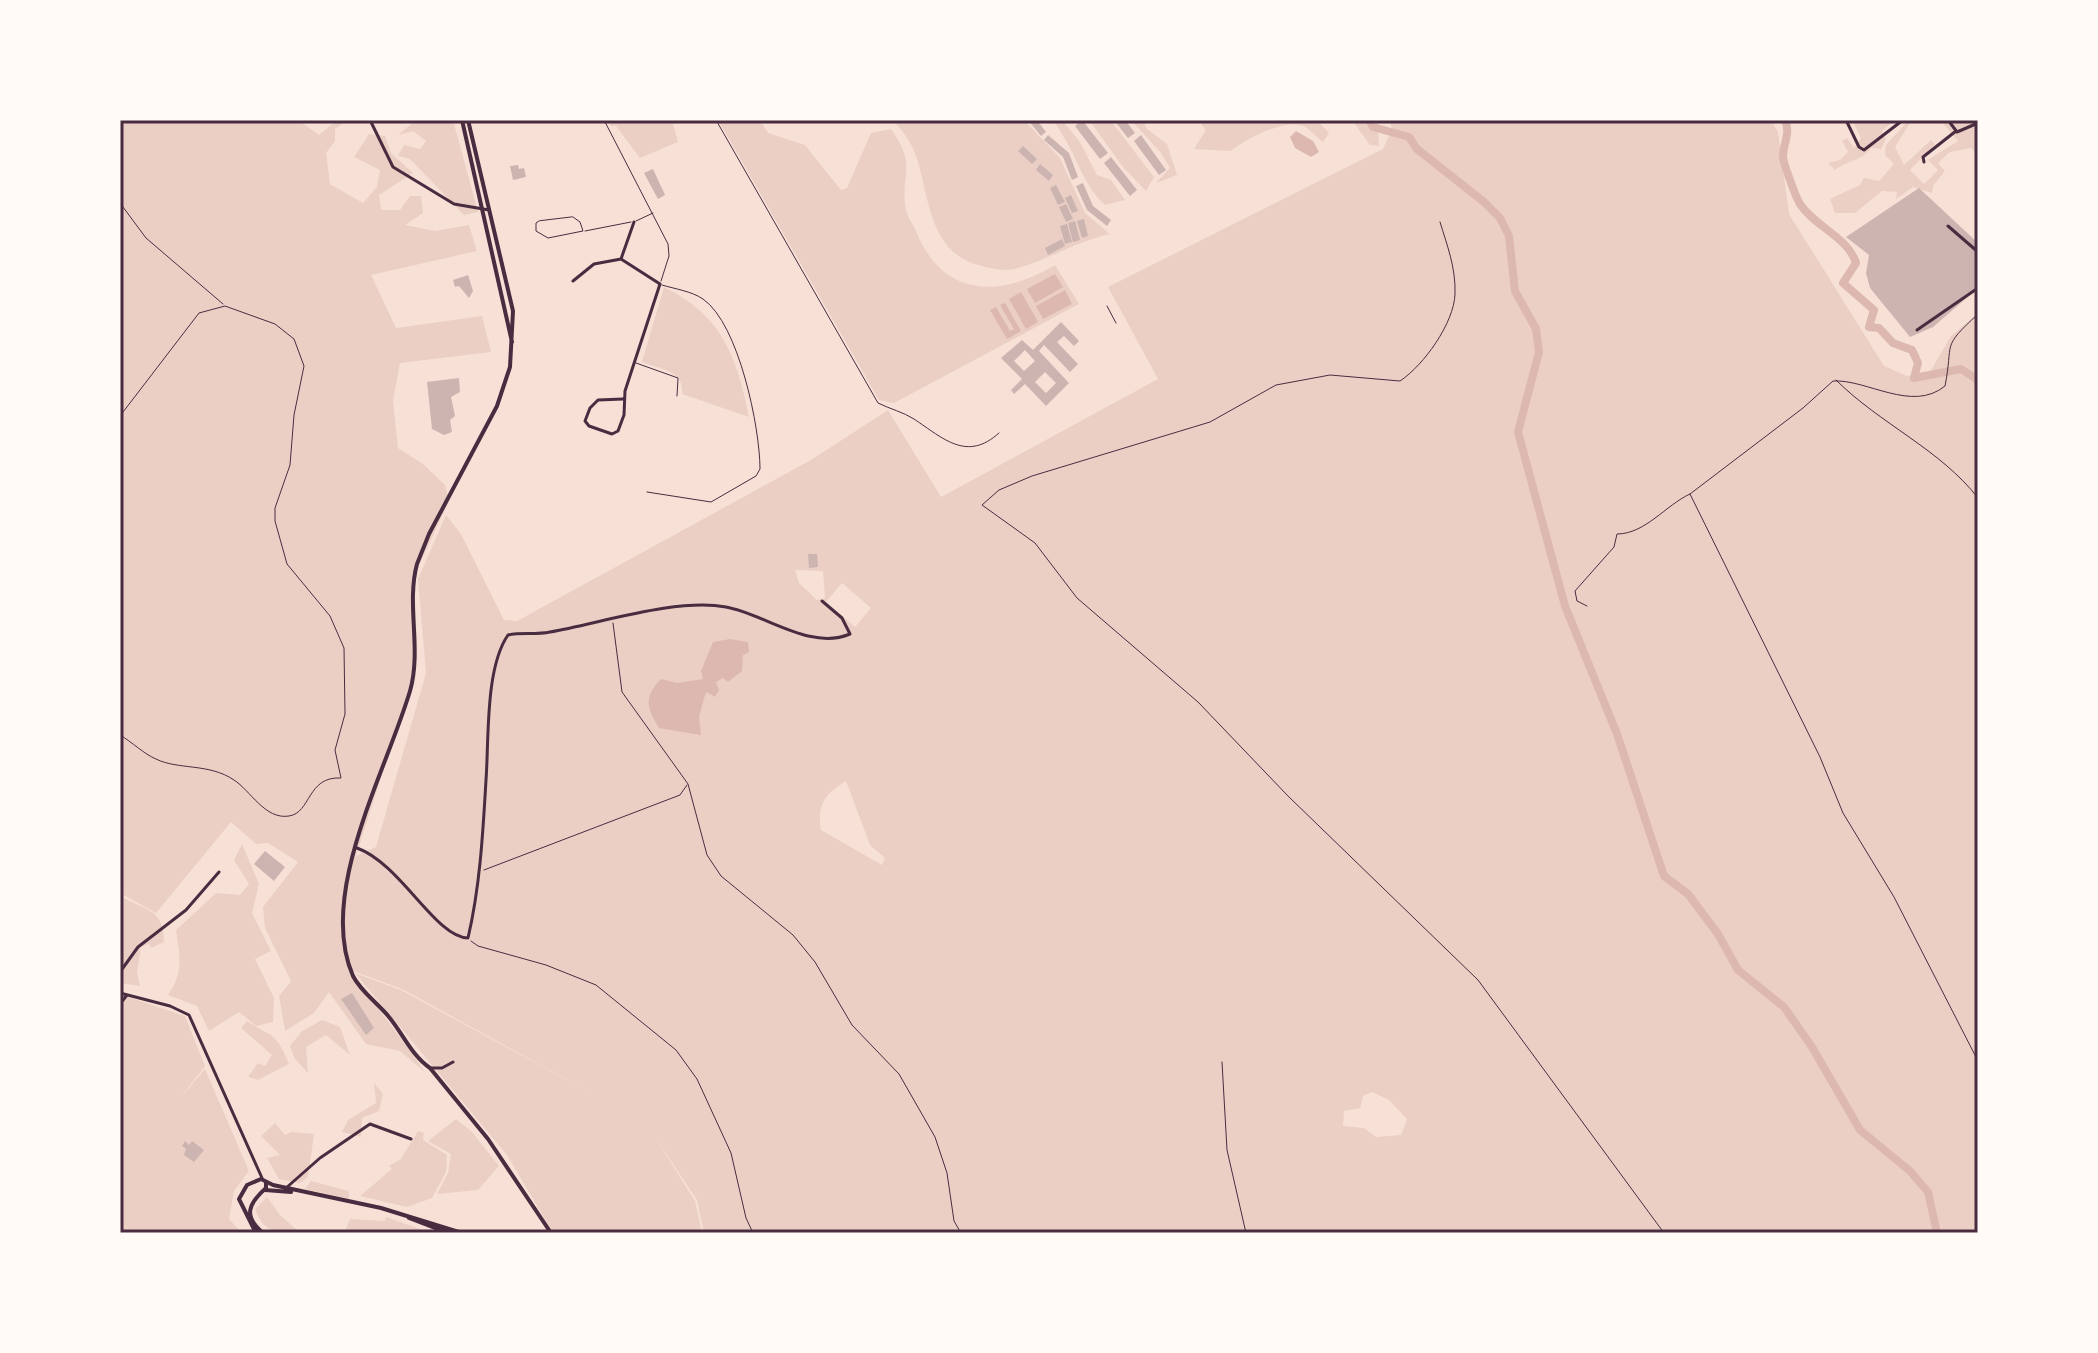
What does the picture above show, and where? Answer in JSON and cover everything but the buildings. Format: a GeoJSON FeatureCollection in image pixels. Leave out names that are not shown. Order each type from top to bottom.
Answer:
{"type":"FeatureCollection","features":[{"type":"Feature","properties":{"kind":"main road"},"geometry":{"type":"LineString","coordinates":[[462,120],[512,344]]}},
{"type":"Feature","properties":{"kind":"main road"},"geometry":{"type":"LineString","coordinates":[[470,120],[513,311],[509,376],[497,406],[439,516],[415,572],[417,642],[411,689],[346,880],[340,927],[348,962],[360,987],[387,1014],[419,1060],[430,1068],[488,1139],[551,1233]]}},
{"type":"Feature","properties":{"kind":"main road"},"geometry":{"type":"LineString","coordinates":[[477,184],[484,186]]}},
{"type":"Feature","properties":{"kind":"main road"},"geometry":{"type":"LineString","coordinates":[[263,1233],[252,1223],[248,1213],[251,1201],[264,1190],[264,1181]]}},
{"type":"Feature","properties":{"kind":"main road"},"geometry":{"type":"LineString","coordinates":[[256,1233],[239,1199],[244,1189],[255,1182],[264,1181],[381,1208],[462,1233]]}},
{"type":"Feature","properties":{"kind":"main road"},"geometry":{"type":"LineString","coordinates":[[255,1182],[255,1189],[379,1210],[448,1233]]}},
{"type":"Feature","properties":{"kind":"street"},"geometry":{"type":"LineString","coordinates":[[370,120],[393,167],[454,204],[491,211]]}},
{"type":"Feature","properties":{"kind":"street"},"geometry":{"type":"LineString","coordinates":[[1846,120],[1859,147],[1864,150],[1901,121]]}},
{"type":"Feature","properties":{"kind":"street"},"geometry":{"type":"LineString","coordinates":[[1948,120],[1956,131]]}},
{"type":"Feature","properties":{"kind":"street"},"geometry":{"type":"LineString","coordinates":[[1956,131],[1978,123]]}},
{"type":"Feature","properties":{"kind":"street"},"geometry":{"type":"LineString","coordinates":[[1924,162],[1923,157],[1955,136],[1956,131]]}},
{"type":"Feature","properties":{"kind":"street"},"geometry":{"type":"LineString","coordinates":[[482,207],[488,199]]}},
{"type":"Feature","properties":{"kind":"street"},"geometry":{"type":"LineString","coordinates":[[621,259],[634,222]]}},
{"type":"Feature","properties":{"kind":"street"},"geometry":{"type":"LineString","coordinates":[[1948,226],[1978,252]]}},
{"type":"Feature","properties":{"kind":"street"},"geometry":{"type":"LineString","coordinates":[[573,281],[594,264],[621,259],[660,284],[623,399],[621,426],[612,434],[599,431],[585,421],[588,411],[601,398],[623,399]]}},
{"type":"Feature","properties":{"kind":"street"},"geometry":{"type":"LineString","coordinates":[[1917,330],[1978,288]]}},
{"type":"Feature","properties":{"kind":"street"},"geometry":{"type":"LineString","coordinates":[[357,848],[375,856],[399,876],[448,932],[465,939],[473,915],[478,873],[492,691],[504,639],[511,633],[553,632],[713,606],[743,611],[808,636],[850,634],[842,618],[822,601]]}},
{"type":"Feature","properties":{"kind":"street"},"geometry":{"type":"LineString","coordinates":[[120,972],[138,947],[186,910],[219,872]]}},
{"type":"Feature","properties":{"kind":"street"},"geometry":{"type":"LineString","coordinates":[[120,993],[189,1015],[254,1165],[264,1181]]}},
{"type":"Feature","properties":{"kind":"street"},"geometry":{"type":"LineString","coordinates":[[120,1004],[127,995]]}},
{"type":"Feature","properties":{"kind":"street"},"geometry":{"type":"LineString","coordinates":[[430,1068],[442,1068],[453,1062]]}},
{"type":"Feature","properties":{"kind":"street"},"geometry":{"type":"LineString","coordinates":[[286,1188],[320,1158],[370,1124],[411,1139]]}},
{"type":"Feature","properties":{"kind":"street"},"geometry":{"type":"LineString","coordinates":[[254,1165],[255,1182]]}},
{"type":"Feature","properties":{"kind":"lane"},"geometry":{"type":"LineString","coordinates":[[604,120],[654,213],[669,256],[660,284],[692,293],[714,311],[747,376],[760,469],[756,476],[711,502],[647,492]]}},
{"type":"Feature","properties":{"kind":"lane"},"geometry":{"type":"LineString","coordinates":[[716,120],[878,403],[905,414],[956,446],[973,449],[999,433]]}},
{"type":"Feature","properties":{"kind":"lane"},"geometry":{"type":"LineString","coordinates":[[583,231],[580,222],[573,217],[539,221],[535,227],[539,234],[548,238],[634,222],[654,213]]}},
{"type":"Feature","properties":{"kind":"lane"},"geometry":{"type":"LineString","coordinates":[[1107,306],[1116,323]]}},
{"type":"Feature","properties":{"kind":"lane"},"geometry":{"type":"LineString","coordinates":[[636,363],[678,378],[677,396]]}},
{"type":"Feature","properties":{"kind":"path"},"geometry":{"type":"LineString","coordinates":[[120,203],[161,253],[225,306],[275,324],[291,335],[302,353],[304,366],[294,415],[290,465],[275,508],[275,521],[287,564],[330,616],[344,648],[345,714],[335,750],[341,778],[316,786],[298,813],[280,816],[253,799],[236,781],[222,774],[155,759],[120,735]]}},
{"type":"Feature","properties":{"kind":"path"},"geometry":{"type":"LineString","coordinates":[[1440,222],[1450,247],[1456,297],[1431,351],[1400,381],[1330,375],[1276,385],[1210,422],[1032,476],[999,490],[982,505],[1035,543],[1077,598],[1198,702],[1288,796],[1478,980],[1664,1233]]}},
{"type":"Feature","properties":{"kind":"path"},"geometry":{"type":"LineString","coordinates":[[120,422],[120,416],[199,313],[225,306]]}},
{"type":"Feature","properties":{"kind":"path"},"geometry":{"type":"LineString","coordinates":[[1587,606],[1577,601],[1575,591],[1614,547],[1617,534],[1628,534],[1640,528],[1671,503],[1690,494],[1836,380],[1858,382],[1904,397],[1939,391],[1945,386],[1948,368],[1946,354],[1954,334],[1978,314]]}},
{"type":"Feature","properties":{"kind":"path"},"geometry":{"type":"LineString","coordinates":[[1836,380],[1867,410],[1957,474],[1978,498]]}},
{"type":"Feature","properties":{"kind":"path"},"geometry":{"type":"LineString","coordinates":[[1690,494],[1820,757],[1843,813],[1894,897],[1978,1061]]}},
{"type":"Feature","properties":{"kind":"path"},"geometry":{"type":"LineString","coordinates":[[613,621],[617,673],[627,702],[669,753],[688,784],[701,839],[721,876],[793,935],[815,962],[852,1025],[899,1074],[935,1137],[947,1173],[954,1221],[961,1233]]}},
{"type":"Feature","properties":{"kind":"path"},"geometry":{"type":"LineString","coordinates":[[478,873],[680,795],[688,784]]}},
{"type":"Feature","properties":{"kind":"path"},"geometry":{"type":"LineString","coordinates":[[465,939],[596,985],[676,1050],[697,1079],[731,1153],[746,1218],[753,1233]]}},
{"type":"Feature","properties":{"kind":"path"},"geometry":{"type":"LineString","coordinates":[[1222,1062],[1227,1150],[1246,1233]]}},
{"type":"Feature","properties":{"kind":"shaded area"},"geometry":{"type":"Polygon","coordinates":[[[120,120],[298,120],[319,135],[337,120],[348,120],[335,129],[335,141],[326,153],[330,184],[363,203],[377,187],[380,170],[354,157],[369,134],[385,136],[391,153],[413,173],[379,195],[381,210],[400,210],[410,196],[421,196],[423,213],[405,225],[435,231],[469,225],[477,251],[371,275],[396,328],[482,316],[491,352],[400,363],[393,401],[398,448],[423,464],[445,485],[449,501],[414,576],[417,645],[407,696],[356,856],[376,847],[426,673],[418,579],[446,515],[461,534],[504,620],[517,621],[811,460],[888,410],[941,497],[1158,379],[1108,287],[1383,149],[1392,130],[1390,120],[1771,120],[1778,132],[1789,214],[1884,366],[1907,376],[1930,372],[1951,336],[1978,313],[1978,1233],[704,1233],[697,1200],[655,1137],[695,1201],[702,1233],[553,1233],[507,1155],[355,973],[401,990],[595,1095],[402,989],[353,971],[348,964],[425,1072],[400,1051],[366,1044],[329,992],[314,1013],[285,1031],[279,996],[291,981],[265,928],[263,907],[298,862],[268,843],[256,844],[231,822],[156,913],[120,893],[120,120]],[[795,570],[799,583],[817,600],[825,598],[823,571],[795,570]],[[842,583],[826,602],[855,627],[871,608],[842,583]],[[846,781],[821,807],[821,830],[882,865],[885,858],[870,845],[846,781]],[[1372,1092],[1363,1096],[1360,1108],[1344,1111],[1343,1126],[1364,1128],[1376,1137],[1401,1135],[1407,1119],[1389,1100],[1372,1092]]]}},
{"type":"Feature","properties":{"kind":"shaded area"},"geometry":{"type":"Polygon","coordinates":[[[416,120],[453,120],[478,212],[464,215],[410,159],[398,156],[404,145],[420,149],[426,141],[413,131],[398,135],[416,120]]]}},
{"type":"Feature","properties":{"kind":"shaded area"},"geometry":{"type":"Polygon","coordinates":[[[607,120],[672,120],[678,142],[640,158],[616,126],[611,126],[607,120]]]}},
{"type":"Feature","properties":{"kind":"shaded area"},"geometry":{"type":"Polygon","coordinates":[[[718,120],[760,120],[768,133],[805,145],[841,190],[847,188],[871,133],[891,129],[906,159],[907,212],[929,255],[942,270],[959,281],[976,286],[995,286],[1035,276],[1055,265],[1079,304],[894,403],[879,400],[718,120]]]}},
{"type":"Feature","properties":{"kind":"shaded area"},"geometry":{"type":"Polygon","coordinates":[[[893,120],[1024,120],[1060,158],[1085,213],[1110,234],[1013,269],[991,268],[964,260],[941,237],[914,151],[893,120]]]}},
{"type":"Feature","properties":{"kind":"shaded area"},"geometry":{"type":"Polygon","coordinates":[[[1052,120],[1062,120],[1080,142],[1097,175],[1111,180],[1125,200],[1105,205],[1083,175],[1052,120]]]}},
{"type":"Feature","properties":{"kind":"shaded area"},"geometry":{"type":"Polygon","coordinates":[[[1089,120],[1110,120],[1154,177],[1146,191],[1123,167],[1089,120]]]}},
{"type":"Feature","properties":{"kind":"shaded area"},"geometry":{"type":"Polygon","coordinates":[[[1131,120],[1143,120],[1147,129],[1167,144],[1177,175],[1156,183],[1170,168],[1161,153],[1131,120]]]}},
{"type":"Feature","properties":{"kind":"shaded area"},"geometry":{"type":"Polygon","coordinates":[[[1198,120],[1317,120],[1329,133],[1323,142],[1303,126],[1286,125],[1255,136],[1231,151],[1194,149],[1206,130],[1198,120]]]}},
{"type":"Feature","properties":{"kind":"shaded area"},"geometry":{"type":"Polygon","coordinates":[[[1352,120],[1378,120],[1379,146],[1370,145],[1352,120]]]}},
{"type":"Feature","properties":{"kind":"shaded area"},"geometry":{"type":"Polygon","coordinates":[[[1852,120],[1895,120],[1882,131],[1886,139],[1881,149],[1871,148],[1863,156],[1835,170],[1828,163],[1840,160],[1848,152],[1842,141],[1847,138],[1854,148],[1861,138],[1852,120]]]}},
{"type":"Feature","properties":{"kind":"shaded area"},"geometry":{"type":"Polygon","coordinates":[[[1940,120],[1970,120],[1978,127],[1978,155],[1971,148],[1950,152],[1938,163],[1945,171],[1933,186],[1932,193],[1913,187],[1896,199],[1897,192],[1882,191],[1855,213],[1835,213],[1830,199],[1860,185],[1864,178],[1879,181],[1894,164],[1885,155],[1886,145],[1906,123],[1910,123],[1895,147],[1904,165],[1931,140],[1935,144],[1910,170],[1924,184],[1938,170],[1928,160],[1958,141],[1940,120]]]}},
{"type":"Feature","properties":{"kind":"shaded area"},"geometry":{"type":"Polygon","coordinates":[[[1296,131],[1313,141],[1319,152],[1311,157],[1295,148],[1290,137],[1296,131]]]}},
{"type":"Feature","properties":{"kind":"shaded area"},"geometry":{"type":"Polygon","coordinates":[[[1055,274],[1063,287],[1035,303],[1027,289],[1055,274]]]}},
{"type":"Feature","properties":{"kind":"shaded area"},"geometry":{"type":"Polygon","coordinates":[[[664,287],[700,311],[724,340],[739,375],[749,417],[682,394],[680,380],[675,376],[642,362],[664,287]]]}},
{"type":"Feature","properties":{"kind":"shaded area"},"geometry":{"type":"Polygon","coordinates":[[[1065,290],[1072,304],[1043,319],[1036,306],[1065,290]]]}},
{"type":"Feature","properties":{"kind":"shaded area"},"geometry":{"type":"Polygon","coordinates":[[[1021,292],[1038,322],[1026,329],[1009,299],[1021,292]]]}},
{"type":"Feature","properties":{"kind":"shaded area"},"geometry":{"type":"Polygon","coordinates":[[[1005,303],[1021,331],[1007,339],[990,310],[996,307],[1010,331],[1014,329],[1000,305],[1005,303]]]}},
{"type":"Feature","properties":{"kind":"shaded area"},"geometry":{"type":"Polygon","coordinates":[[[730,639],[748,642],[749,652],[743,655],[742,671],[728,682],[723,678],[716,682],[719,690],[715,697],[707,692],[705,695],[699,717],[701,735],[659,728],[649,703],[655,685],[661,679],[677,683],[703,679],[701,671],[713,642],[730,639]]]}},
{"type":"Feature","properties":{"kind":"shaded area"},"geometry":{"type":"Polygon","coordinates":[[[242,844],[259,884],[252,913],[271,951],[255,959],[274,998],[273,1022],[256,1026],[239,1012],[209,1031],[197,1006],[168,995],[179,971],[176,930],[216,893],[240,895],[249,884],[234,860],[242,844]]]}},
{"type":"Feature","properties":{"kind":"shaded area"},"geometry":{"type":"Polygon","coordinates":[[[120,896],[152,912],[163,931],[164,942],[151,948],[149,944],[141,947],[137,973],[140,986],[120,983],[120,896]]]}},
{"type":"Feature","properties":{"kind":"shaded area"},"geometry":{"type":"Polygon","coordinates":[[[122,995],[185,1016],[205,1066],[180,1098],[205,1069],[249,1171],[234,1191],[229,1219],[242,1233],[120,1230],[122,995]]]}},
{"type":"Feature","properties":{"kind":"shaded area"},"geometry":{"type":"Polygon","coordinates":[[[322,1020],[340,1027],[350,1055],[326,1035],[306,1047],[308,1073],[295,1059],[290,1046],[302,1031],[322,1020]]]}},
{"type":"Feature","properties":{"kind":"shaded area"},"geometry":{"type":"Polygon","coordinates":[[[247,1021],[276,1040],[289,1064],[258,1080],[248,1077],[258,1063],[265,1066],[272,1055],[241,1028],[247,1021]]]}},
{"type":"Feature","properties":{"kind":"shaded area"},"geometry":{"type":"Polygon","coordinates":[[[374,1083],[383,1094],[379,1111],[362,1118],[361,1137],[342,1132],[348,1120],[376,1103],[374,1083]]]}},
{"type":"Feature","properties":{"kind":"shaded area"},"geometry":{"type":"Polygon","coordinates":[[[456,1119],[472,1132],[499,1166],[478,1190],[437,1194],[448,1173],[451,1154],[428,1141],[456,1119]]]}},
{"type":"Feature","properties":{"kind":"shaded area"},"geometry":{"type":"Polygon","coordinates":[[[275,1123],[285,1135],[291,1132],[314,1134],[308,1177],[300,1183],[279,1179],[267,1158],[280,1155],[261,1136],[275,1123]]]}},
{"type":"Feature","properties":{"kind":"shaded area"},"geometry":{"type":"Polygon","coordinates":[[[418,1131],[424,1133],[423,1140],[447,1155],[446,1172],[432,1198],[407,1207],[360,1196],[392,1169],[389,1166],[401,1159],[418,1131]]]}},
{"type":"Feature","properties":{"kind":"shaded area"},"geometry":{"type":"Polygon","coordinates":[[[311,1181],[349,1191],[349,1199],[305,1189],[311,1181]]]}},
{"type":"Feature","properties":{"kind":"shaded area"},"geometry":{"type":"Polygon","coordinates":[[[267,1197],[280,1215],[300,1233],[278,1232],[262,1223],[255,1209],[267,1197]]]}},
{"type":"Feature","properties":{"kind":"shaded area"},"geometry":{"type":"Polygon","coordinates":[[[386,1217],[431,1233],[360,1233],[357,1230],[344,1233],[350,1219],[385,1221],[386,1217]]]}},
{"type":"Feature","properties":{"kind":"waterway"},"geometry":{"type":"LineString","coordinates":[[1369,120],[1373,127],[1409,137],[1417,149],[1484,202],[1500,218],[1509,236],[1515,291],[1536,329],[1539,352],[1518,432],[1565,606],[1617,734],[1664,876],[1688,894],[1718,934],[1738,970],[1784,1007],[1812,1047],[1860,1130],[1910,1171],[1928,1192],[1937,1233]]}},
{"type":"Feature","properties":{"kind":"waterway"},"geometry":{"type":"LineString","coordinates":[[1785,120],[1787,134],[1783,157],[1796,195],[1806,212],[1852,254],[1856,263],[1843,283],[1874,310],[1869,327],[1879,328],[1893,343],[1912,350],[1918,363],[1914,378],[1961,369],[1978,380]]}}]}
